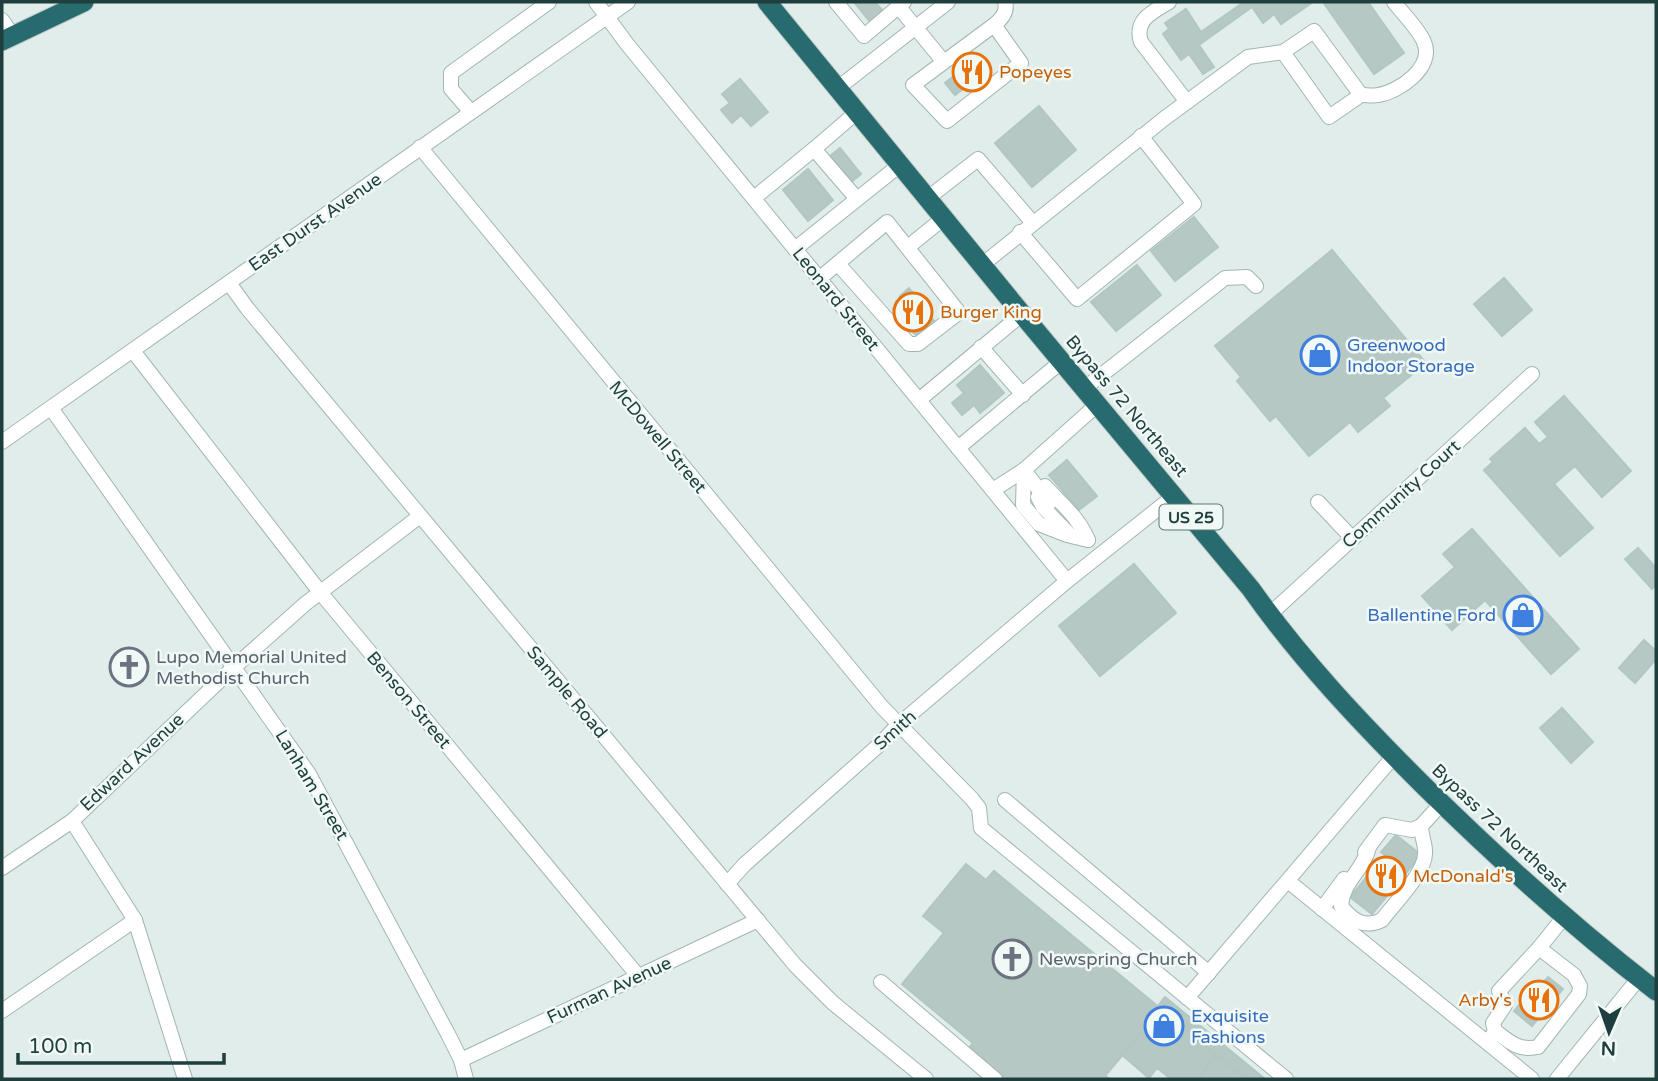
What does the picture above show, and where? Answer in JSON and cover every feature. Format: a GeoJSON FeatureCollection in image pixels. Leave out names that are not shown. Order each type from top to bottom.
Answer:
{"type":"FeatureCollection","features":[{"type":"Feature","properties":{"kind":"highway"},"geometry":{"type":"LineString","coordinates":[[5,32],[84,2]]}},
{"type":"Feature","properties":{"kind":"highway","name":"Bypass 72 Northeast"},"geometry":{"type":"LineString","coordinates":[[767,2],[1251,589],[1281,632],[1394,756],[1484,845],[1564,917],[1656,991]]}},
{"type":"Feature","properties":{"kind":"street"},"geometry":{"type":"LineString","coordinates":[[471,112],[451,89],[451,73],[549,2]]}},
{"type":"Feature","properties":{"kind":"street","name":"Leonard Street"},"geometry":{"type":"LineString","coordinates":[[596,2],[1067,582]]}},
{"type":"Feature","properties":{"kind":"street","name":"East Durst Avenue"},"geometry":{"type":"LineString","coordinates":[[2,442],[628,2]]}},
{"type":"Feature","properties":{"kind":"street"},"geometry":{"type":"LineString","coordinates":[[836,2],[864,36],[901,4],[915,29],[943,61]]}},
{"type":"Feature","properties":{"kind":"street"},"geometry":{"type":"LineString","coordinates":[[838,88],[948,2]]}},
{"type":"Feature","properties":{"kind":"street"},"geometry":{"type":"LineString","coordinates":[[994,26],[1021,63],[947,121],[914,85],[943,61],[994,26],[1002,18],[1005,2]]}},
{"type":"Feature","properties":{"kind":"street"},"geometry":{"type":"LineString","coordinates":[[1169,2],[1146,16],[1140,23],[1138,33],[1141,42],[1187,102]]}},
{"type":"Feature","properties":{"kind":"street"},"geometry":{"type":"LineString","coordinates":[[1283,52],[1329,117],[1361,95],[1379,95],[1397,89],[1419,71],[1426,58],[1425,43],[1394,2]]}},
{"type":"Feature","properties":{"kind":"street"},"geometry":{"type":"LineString","coordinates":[[983,264],[1141,136],[1248,57],[1283,52],[1314,31],[1361,95]]}},
{"type":"Feature","properties":{"kind":"street"},"geometry":{"type":"LineString","coordinates":[[754,198],[857,112]]}},
{"type":"Feature","properties":{"kind":"street"},"geometry":{"type":"LineString","coordinates":[[1020,232],[1077,299],[1194,204],[1141,136]]}},
{"type":"Feature","properties":{"kind":"street","name":"McDowell Street"},"geometry":{"type":"LineString","coordinates":[[419,147],[898,725],[972,799],[979,808],[981,828],[1286,1079]]}},
{"type":"Feature","properties":{"kind":"street"},"geometry":{"type":"LineString","coordinates":[[814,149],[857,200]]}},
{"type":"Feature","properties":{"kind":"street"},"geometry":{"type":"LineString","coordinates":[[928,198],[978,159],[1033,223]]}},
{"type":"Feature","properties":{"kind":"street"},"geometry":{"type":"LineString","coordinates":[[795,249],[901,164]]}},
{"type":"Feature","properties":{"kind":"street"},"geometry":{"type":"LineString","coordinates":[[908,247],[945,217]]}},
{"type":"Feature","properties":{"kind":"street"},"geometry":{"type":"LineString","coordinates":[[819,279],[839,265],[887,222],[957,310],[957,314],[918,344],[909,344],[839,265]]}},
{"type":"Feature","properties":{"kind":"street"},"geometry":{"type":"LineString","coordinates":[[1085,388],[1225,278],[1247,277],[1256,286]]}},
{"type":"Feature","properties":{"kind":"street","name":"Sample Road"},"geometry":{"type":"LineString","coordinates":[[229,283],[419,516],[795,965],[833,1003],[926,1079]]}},
{"type":"Feature","properties":{"kind":"street"},"geometry":{"type":"LineString","coordinates":[[919,400],[1022,314]]}},
{"type":"Feature","properties":{"kind":"street"},"geometry":{"type":"LineString","coordinates":[[981,347],[1023,395]]}},
{"type":"Feature","properties":{"kind":"street","name":"Benson Street"},"geometry":{"type":"LineString","coordinates":[[133,351],[320,592],[639,977]]}},
{"type":"Feature","properties":{"kind":"street"},"geometry":{"type":"LineString","coordinates":[[958,448],[1062,361]]}},
{"type":"Feature","properties":{"kind":"street","name":"Community Court"},"geometry":{"type":"LineString","coordinates":[[1269,615],[1532,374]]}},
{"type":"Feature","properties":{"kind":"street"},"geometry":{"type":"LineString","coordinates":[[993,490],[1026,469],[1098,404]]}},
{"type":"Feature","properties":{"kind":"street","name":"Lanham Street"},"geometry":{"type":"LineString","coordinates":[[51,408],[309,774],[461,1060],[466,1079]]}},
{"type":"Feature","properties":{"kind":"street"},"geometry":{"type":"LineString","coordinates":[[1026,469],[1053,508],[1088,540],[1101,556]]}},
{"type":"Feature","properties":{"kind":"street"},"geometry":{"type":"LineString","coordinates":[[1026,469],[1043,507],[1071,536],[1088,540]]}},
{"type":"Feature","properties":{"kind":"street"},"geometry":{"type":"LineString","coordinates":[[1026,469],[1064,503],[1082,526],[1088,540]]}},
{"type":"Feature","properties":{"kind":"street","name":"Smith"},"geometry":{"type":"LineString","coordinates":[[727,884],[744,865],[898,725],[1067,582],[1174,496]]}},
{"type":"Feature","properties":{"kind":"street"},"geometry":{"type":"LineString","coordinates":[[1318,502],[1352,538]]}},
{"type":"Feature","properties":{"kind":"street","name":"Edward Avenue"},"geometry":{"type":"LineString","coordinates":[[2,868],[72,821],[233,667],[320,592],[419,516]]}},
{"type":"Feature","properties":{"kind":"street"},"geometry":{"type":"LineString","coordinates":[[1187,998],[1394,756]]}},
{"type":"Feature","properties":{"kind":"street"},"geometry":{"type":"LineString","coordinates":[[1005,800],[1209,973]]}},
{"type":"Feature","properties":{"kind":"street"},"geometry":{"type":"LineString","coordinates":[[1322,909],[1385,825],[1412,830],[1422,826],[1442,803]]}},
{"type":"Feature","properties":{"kind":"street"},"geometry":{"type":"LineString","coordinates":[[72,821],[135,919],[185,1079]]}},
{"type":"Feature","properties":{"kind":"street"},"geometry":{"type":"LineString","coordinates":[[1369,847],[1366,859],[1344,889],[1341,906],[1354,921],[1366,924],[1381,920],[1423,866],[1425,855],[1422,826]]}},
{"type":"Feature","properties":{"kind":"street"},"geometry":{"type":"LineString","coordinates":[[1288,881],[1491,1037],[1532,1079]]}},
{"type":"Feature","properties":{"kind":"street"},"geometry":{"type":"LineString","coordinates":[[1491,1037],[1493,1023],[1505,1005],[1499,991],[1564,917]]}},
{"type":"Feature","properties":{"kind":"street"},"geometry":{"type":"LineString","coordinates":[[2,1011],[135,919]]}},
{"type":"Feature","properties":{"kind":"street","name":"Furman Avenue"},"geometry":{"type":"LineString","coordinates":[[461,1060],[758,920]]}},
{"type":"Feature","properties":{"kind":"street"},"geometry":{"type":"LineString","coordinates":[[1491,1037],[1523,1049],[1538,1048],[1579,994],[1579,981],[1574,975],[1539,948]]}},
{"type":"Feature","properties":{"kind":"street"},"geometry":{"type":"LineString","coordinates":[[1557,1079],[1639,978]]}},
{"type":"Feature","properties":{"kind":"street"},"geometry":{"type":"LineString","coordinates":[[881,982],[995,1079]]}},
{"type":"Feature","properties":{"kind":"building"},"geometry":{"type":"Polygon","coordinates":[[[854,2],[875,2],[884,12],[871,23],[854,2]]]}},
{"type":"Feature","properties":{"kind":"building"},"geometry":{"type":"Polygon","coordinates":[[[1244,2],[1313,2],[1281,24],[1274,14],[1263,23],[1252,7],[1199,45],[1214,67],[1203,74],[1189,54],[1181,60],[1163,34],[1169,29],[1165,23],[1186,9],[1201,32],[1244,2]]]}},
{"type":"Feature","properties":{"kind":"building"},"geometry":{"type":"Polygon","coordinates":[[[1323,2],[1368,2],[1404,53],[1374,74],[1323,2]]]}},
{"type":"Feature","properties":{"kind":"building","name":"Popeyes"},"geometry":{"type":"Polygon","coordinates":[[[980,55],[990,67],[978,76],[981,80],[967,91],[964,88],[955,95],[945,83],[980,55]]]}},
{"type":"Feature","properties":{"kind":"building"},"geometry":{"type":"Polygon","coordinates":[[[740,79],[768,112],[751,126],[741,115],[732,123],[721,110],[730,103],[722,94],[740,79]]]}},
{"type":"Feature","properties":{"kind":"building"},"geometry":{"type":"Polygon","coordinates":[[[1039,106],[1076,150],[1032,187],[995,143],[1039,106]]]}},
{"type":"Feature","properties":{"kind":"building"},"geometry":{"type":"Polygon","coordinates":[[[840,148],[861,174],[850,183],[829,157],[840,148]]]}},
{"type":"Feature","properties":{"kind":"building"},"geometry":{"type":"Polygon","coordinates":[[[808,169],[833,200],[808,221],[783,190],[808,169]]]}},
{"type":"Feature","properties":{"kind":"building"},"geometry":{"type":"Polygon","coordinates":[[[1194,217],[1218,247],[1175,281],[1151,251],[1194,217]]]}},
{"type":"Feature","properties":{"kind":"building","name":"Greenwood Indoor Storage"},"geometry":{"type":"Polygon","coordinates":[[[1332,250],[1426,363],[1383,398],[1390,406],[1358,432],[1350,422],[1309,456],[1276,416],[1270,421],[1237,381],[1241,377],[1215,346],[1332,250]]]}},
{"type":"Feature","properties":{"kind":"building"},"geometry":{"type":"Polygon","coordinates":[[[1137,265],[1161,295],[1116,331],[1091,302],[1137,265]]]}},
{"type":"Feature","properties":{"kind":"building"},"geometry":{"type":"Polygon","coordinates":[[[1504,278],[1532,310],[1502,336],[1474,304],[1504,278]]]}},
{"type":"Feature","properties":{"kind":"building","name":"Burger King"},"geometry":{"type":"Polygon","coordinates":[[[909,288],[935,322],[917,336],[902,322],[905,319],[898,311],[896,313],[893,309],[904,301],[900,296],[909,288]]]}},
{"type":"Feature","properties":{"kind":"building"},"geometry":{"type":"Polygon","coordinates":[[[980,365],[1004,393],[980,413],[974,405],[962,415],[952,403],[964,393],[957,385],[980,365]]]}},
{"type":"Feature","properties":{"kind":"building"},"geometry":{"type":"Polygon","coordinates":[[[1564,396],[1631,471],[1602,497],[1575,466],[1554,484],[1593,528],[1560,556],[1484,470],[1493,462],[1490,459],[1525,428],[1539,444],[1548,437],[1535,422],[1564,396]]]}},
{"type":"Feature","properties":{"kind":"building"},"geometry":{"type":"Polygon","coordinates":[[[1067,460],[1097,496],[1079,510],[1049,475],[1067,460]]]}},
{"type":"Feature","properties":{"kind":"building","name":"Ballentine Ford"},"geometry":{"type":"Polygon","coordinates":[[[1472,529],[1579,649],[1551,674],[1485,600],[1452,630],[1422,596],[1455,567],[1443,554],[1472,529]]]}},
{"type":"Feature","properties":{"kind":"building"},"geometry":{"type":"Polygon","coordinates":[[[1638,548],[1656,568],[1656,585],[1652,589],[1625,559],[1638,548]]]}},
{"type":"Feature","properties":{"kind":"building"},"geometry":{"type":"Polygon","coordinates":[[[1134,564],[1176,613],[1100,676],[1059,626],[1134,564]]]}},
{"type":"Feature","properties":{"kind":"building"},"geometry":{"type":"Polygon","coordinates":[[[1644,640],[1656,651],[1656,659],[1635,683],[1619,668],[1644,640]]]}},
{"type":"Feature","properties":{"kind":"building"},"geometry":{"type":"Polygon","coordinates":[[[1562,708],[1593,742],[1571,763],[1540,728],[1562,708]]]}},
{"type":"Feature","properties":{"kind":"building","name":"McDonald's"},"geometry":{"type":"Polygon","coordinates":[[[1396,835],[1421,855],[1372,914],[1350,897],[1385,855],[1381,852],[1396,835]]]}},
{"type":"Feature","properties":{"kind":"building","name":"Newspring Church"},"geometry":{"type":"Polygon","coordinates":[[[966,864],[986,880],[994,871],[1161,1009],[1105,1076],[1110,1079],[1005,1079],[968,1049],[973,1043],[902,984],[944,933],[923,916],[966,864]]]}},
{"type":"Feature","properties":{"kind":"building","name":"Arby's"},"geometry":{"type":"Polygon","coordinates":[[[1548,977],[1563,989],[1532,1026],[1514,1011],[1535,986],[1540,986],[1548,977]]]}},
{"type":"Feature","properties":{"kind":"building"},"geometry":{"type":"Polygon","coordinates":[[[1165,997],[1265,1079],[1247,1079],[1217,1055],[1158,1006],[1165,997]]]}},
{"type":"Feature","properties":{"kind":"building"},"geometry":{"type":"Polygon","coordinates":[[[1161,1009],[1217,1055],[1197,1079],[1171,1079],[1157,1068],[1149,1078],[1122,1055],[1161,1009]]]}},
{"type":"Feature","properties":{"kind":"building"},"geometry":{"type":"Polygon","coordinates":[[[1217,1055],[1247,1079],[1197,1079],[1217,1055]]]}},
{"type":"Feature","properties":{"kind":"place","name":"Popeyes"},"geometry":{"type":"Point","coordinates":[972,72]}},
{"type":"Feature","properties":{"kind":"place","name":"Burger King"},"geometry":{"type":"Point","coordinates":[913,312]}},
{"type":"Feature","properties":{"kind":"place","name":"Greenwood Indoor Storage"},"geometry":{"type":"Point","coordinates":[1320,355]}},
{"type":"Feature","properties":{"kind":"place","name":"Ballentine Ford"},"geometry":{"type":"Point","coordinates":[1523,615]}},
{"type":"Feature","properties":{"kind":"place","name":"Lupo Memorial United Methodist Church"},"geometry":{"type":"Point","coordinates":[129,667]}},
{"type":"Feature","properties":{"kind":"place","name":"McDonald's"},"geometry":{"type":"Point","coordinates":[1386,876]}},
{"type":"Feature","properties":{"kind":"place","name":"Newspring Church"},"geometry":{"type":"Point","coordinates":[1012,959]}},
{"type":"Feature","properties":{"kind":"place","name":"Arby's"},"geometry":{"type":"Point","coordinates":[1539,1000]}},
{"type":"Feature","properties":{"kind":"place","name":"Exquisite Fashions"},"geometry":{"type":"Point","coordinates":[1164,1026]}}]}
